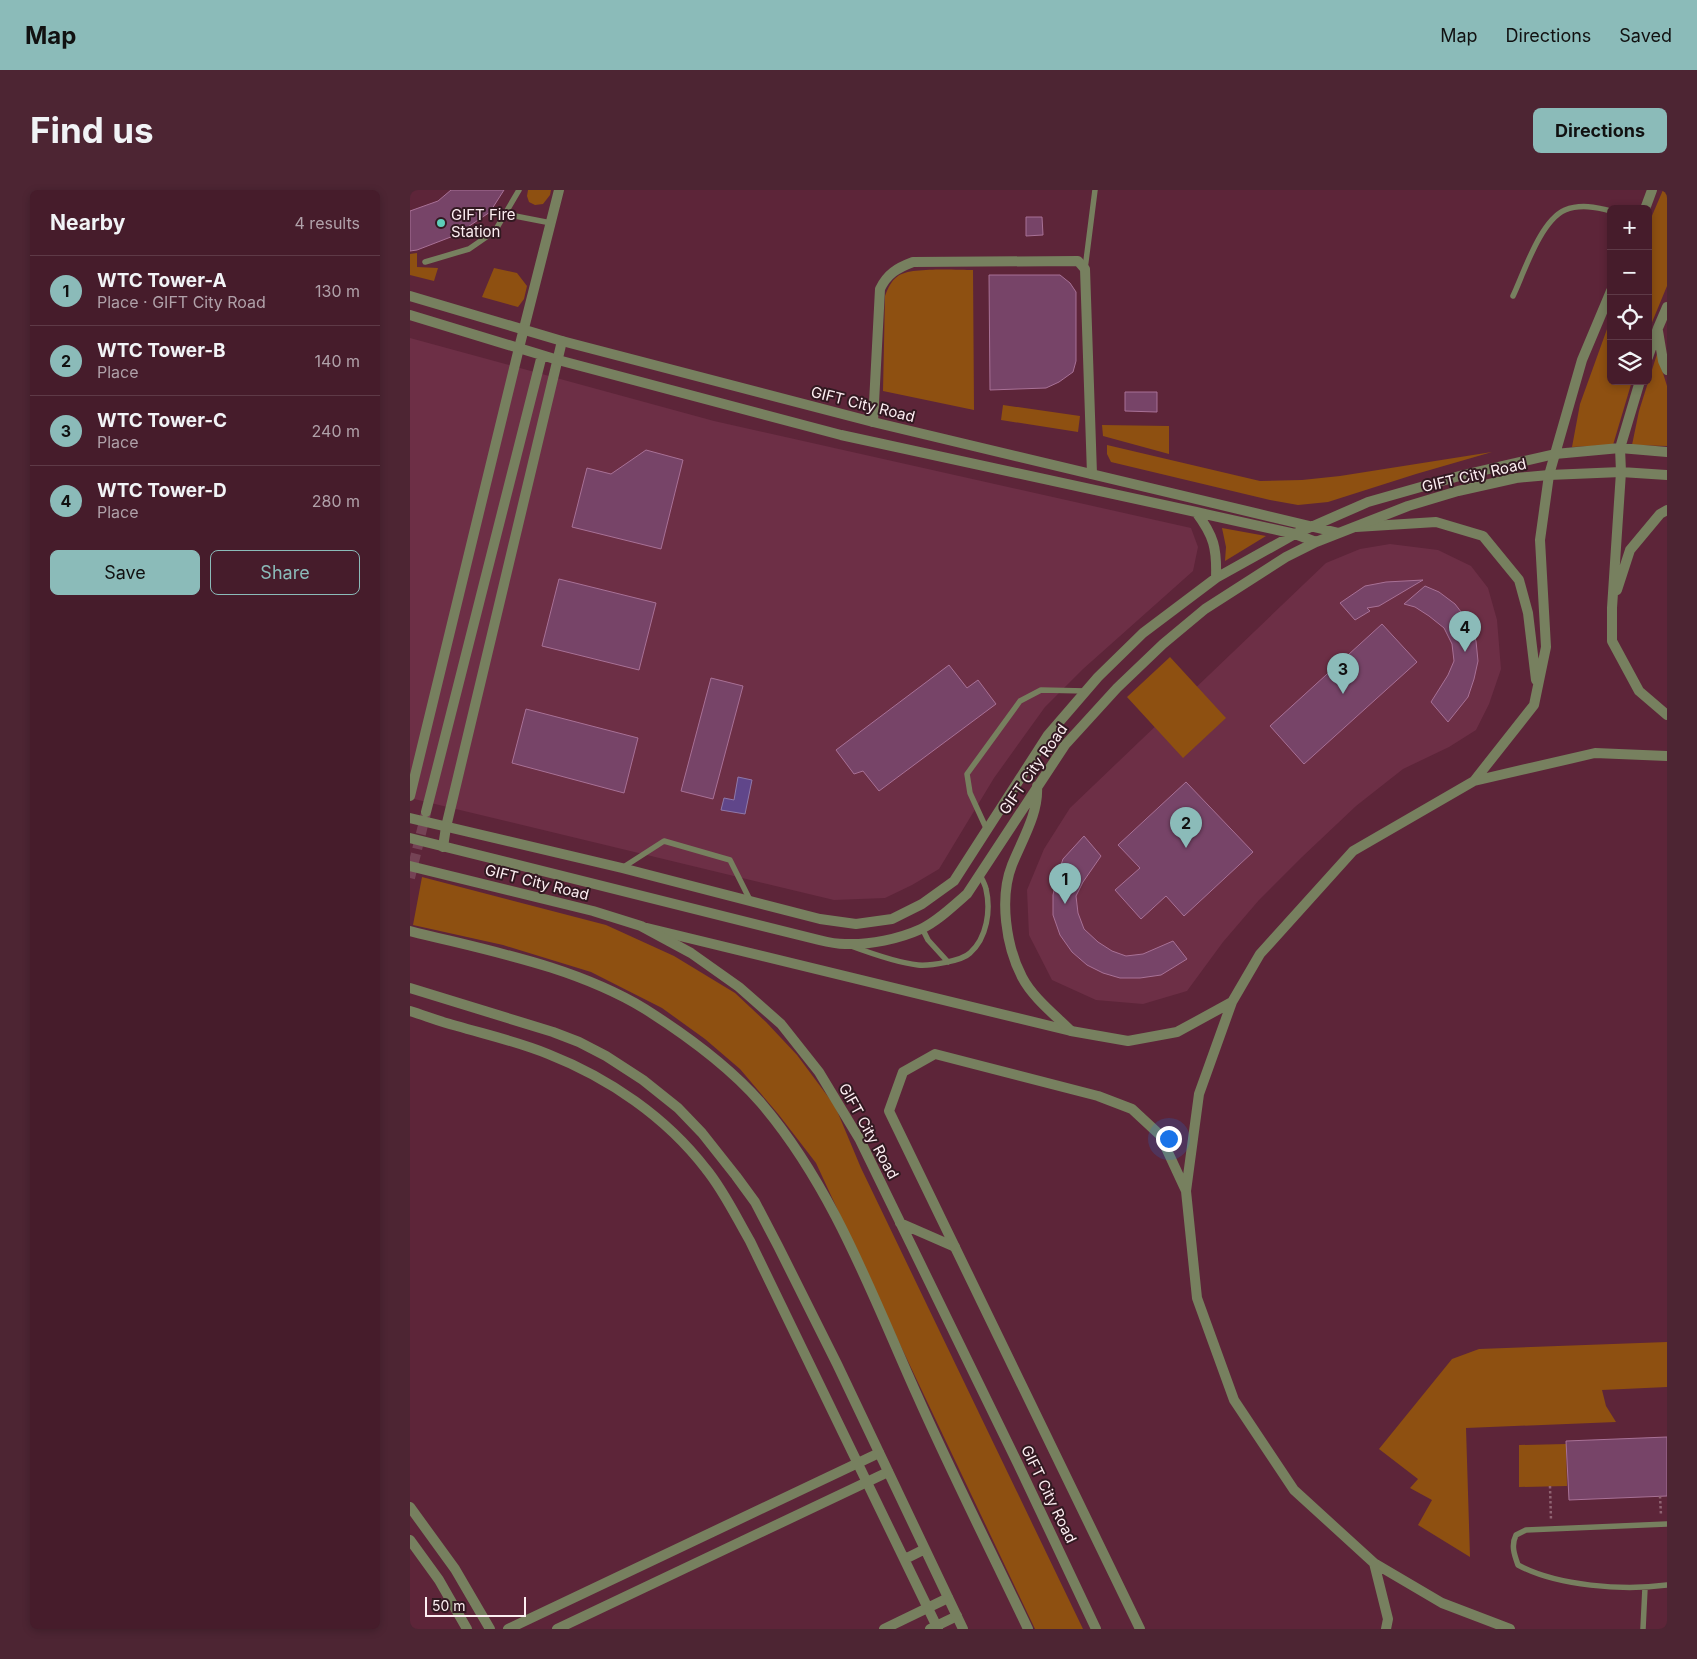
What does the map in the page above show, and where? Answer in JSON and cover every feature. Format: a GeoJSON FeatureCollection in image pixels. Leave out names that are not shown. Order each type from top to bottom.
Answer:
{"type":"FeatureCollection","features":[{"type":"Feature","properties":{"kind":"street"},"geometry":{"type":"LineString","coordinates":[[410,796],[559,190]]}},
{"type":"Feature","properties":{"kind":"street"},"geometry":{"type":"LineString","coordinates":[[1646,205],[1652,190]]}},
{"type":"Feature","properties":{"kind":"street"},"geometry":{"type":"LineString","coordinates":[[872,422],[880,289],[890,274],[899,267],[913,262],[1078,261],[1085,269],[1092,474]]}},
{"type":"Feature","properties":{"kind":"street"},"geometry":{"type":"LineString","coordinates":[[1474,781],[1534,705],[1546,647],[1540,540],[1549,475],[1582,360],[1609,295]]}},
{"type":"Feature","properties":{"kind":"street","name":"GIFT City Road"},"geometry":{"type":"LineString","coordinates":[[410,296],[562,341],[872,422],[1340,533]]}},
{"type":"Feature","properties":{"kind":"street"},"geometry":{"type":"LineString","coordinates":[[1652,345],[1667,307]]}},
{"type":"Feature","properties":{"kind":"street"},"geometry":{"type":"LineString","coordinates":[[410,315],[558,360],[841,435],[1295,534],[1316,542]]}},
{"type":"Feature","properties":{"kind":"street"},"geometry":{"type":"LineString","coordinates":[[1658,328],[1663,361],[1667,370]]}},
{"type":"Feature","properties":{"kind":"street"},"geometry":{"type":"LineString","coordinates":[[443,847],[446,826],[562,341]]}},
{"type":"Feature","properties":{"kind":"street"},"geometry":{"type":"LineString","coordinates":[[426,812],[542,355]]}},
{"type":"Feature","properties":{"kind":"street"},"geometry":{"type":"LineString","coordinates":[[1639,385],[1620,448],[1621,472],[1612,608],[1612,641],[1638,691],[1667,715]]}},
{"type":"Feature","properties":{"kind":"street","name":"GIFT City Road"},"geometry":{"type":"LineString","coordinates":[[410,818],[622,868],[820,918],[856,924],[892,919],[922,904],[954,881],[1048,735],[1086,690],[1143,633],[1216,578],[1295,534],[1368,502],[1463,475],[1555,454],[1620,448],[1667,452]]}},
{"type":"Feature","properties":{"kind":"street","name":"GIFT City Road"},"geometry":{"type":"LineString","coordinates":[[410,838],[819,940],[846,944],[873,942],[896,937],[922,928],[946,912],[967,894],[1065,745],[1117,688],[1163,644],[1205,609],[1286,557],[1316,542],[1408,506],[1458,491],[1516,478],[1621,472],[1667,475]]}},
{"type":"Feature","properties":{"kind":"street"},"geometry":{"type":"LineString","coordinates":[[1612,608],[1630,550],[1660,514],[1667,510]]}},
{"type":"Feature","properties":{"kind":"street"},"geometry":{"type":"LineString","coordinates":[[1196,512],[1209,529],[1217,555],[1216,578]]}},
{"type":"Feature","properties":{"kind":"street"},"geometry":{"type":"LineString","coordinates":[[1355,528],[1436,522],[1483,536],[1519,580],[1528,613],[1537,692]]}},
{"type":"Feature","properties":{"kind":"street"},"geometry":{"type":"LineString","coordinates":[[1510,1629],[1442,1603],[1374,1563],[1294,1490],[1234,1400],[1197,1298],[1186,1191],[1199,1094],[1232,1002],[1260,954],[1353,851],[1474,781],[1595,753],[1667,756]]}},
{"type":"Feature","properties":{"kind":"street"},"geometry":{"type":"LineString","coordinates":[[1037,785],[1038,799],[1007,883],[1005,913],[1010,945],[1022,977],[1038,999],[1070,1031]]}},
{"type":"Feature","properties":{"kind":"street","name":"GIFT City Road"},"geometry":{"type":"LineString","coordinates":[[410,866],[593,911],[641,926],[691,953],[739,987],[781,1024],[820,1072],[860,1140],[1096,1629]]}},
{"type":"Feature","properties":{"kind":"street"},"geometry":{"type":"LineString","coordinates":[[641,926],[1070,1031],[1128,1041],[1177,1032],[1232,1002]]}},
{"type":"Feature","properties":{"kind":"street"},"geometry":{"type":"LineString","coordinates":[[410,931],[542,965],[599,986],[644,1009],[700,1047],[733,1075],[760,1102],[797,1151],[836,1215],[952,1473],[1028,1629]]}},
{"type":"Feature","properties":{"kind":"street"},"geometry":{"type":"LineString","coordinates":[[410,988],[532,1025],[579,1042],[606,1056],[642,1080],[678,1108],[702,1133],[755,1202],[837,1364],[963,1629]]}},
{"type":"Feature","properties":{"kind":"street"},"geometry":{"type":"LineString","coordinates":[[410,1011],[547,1053],[576,1066],[629,1096],[680,1139],[706,1169],[722,1192],[750,1241],[905,1559],[928,1608],[935,1628],[957,1616]]}},
{"type":"Feature","properties":{"kind":"street"},"geometry":{"type":"LineString","coordinates":[[1140,1629],[889,1111],[903,1072],[935,1054],[1098,1096],[1132,1109],[1160,1135],[1186,1191]]}},
{"type":"Feature","properties":{"kind":"street"},"geometry":{"type":"LineString","coordinates":[[900,1223],[955,1248]]}},
{"type":"Feature","properties":{"kind":"street"},"geometry":{"type":"LineString","coordinates":[[514,1628],[879,1453]]}},
{"type":"Feature","properties":{"kind":"street"},"geometry":{"type":"LineString","coordinates":[[557,1629],[888,1472]]}},
{"type":"Feature","properties":{"kind":"street"},"geometry":{"type":"LineString","coordinates":[[410,1506],[456,1570],[490,1629]]}},
{"type":"Feature","properties":{"kind":"street"},"geometry":{"type":"LineString","coordinates":[[410,1540],[438,1580],[467,1629]]}},
{"type":"Feature","properties":{"kind":"street"},"geometry":{"type":"LineString","coordinates":[[905,1559],[925,1549]]}},
{"type":"Feature","properties":{"kind":"street"},"geometry":{"type":"LineString","coordinates":[[1374,1563],[1388,1619],[1386,1629]]}},
{"type":"Feature","properties":{"kind":"street"},"geometry":{"type":"LineString","coordinates":[[884,1629],[948,1598]]}},
{"type":"Feature","properties":{"kind":"lane"},"geometry":{"type":"LineString","coordinates":[[425,262],[469,249],[494,230],[519,190]]}},
{"type":"Feature","properties":{"kind":"lane"},"geometry":{"type":"LineString","coordinates":[[1085,269],[1095,190]]}},
{"type":"Feature","properties":{"kind":"lane"},"geometry":{"type":"LineString","coordinates":[[1513,296],[1549,223],[1563,211],[1579,206],[1598,207],[1607,210]]}},
{"type":"Feature","properties":{"kind":"lane"},"geometry":{"type":"LineString","coordinates":[[505,214],[551,223]]}},
{"type":"Feature","properties":{"kind":"lane"},"geometry":{"type":"LineString","coordinates":[[987,830],[970,794],[967,774],[1020,702],[1041,690],[1086,690]]}},
{"type":"Feature","properties":{"kind":"lane"},"geometry":{"type":"LineString","coordinates":[[622,868],[664,842],[730,860],[750,900]]}},
{"type":"Feature","properties":{"kind":"lane"},"geometry":{"type":"LineString","coordinates":[[846,944],[872,954],[918,965],[948,962],[969,954],[983,936],[987,917],[986,889],[980,874]]}},
{"type":"Feature","properties":{"kind":"lane"},"geometry":{"type":"LineString","coordinates":[[922,928],[928,940],[948,962]]}},
{"type":"Feature","properties":{"kind":"lane"},"geometry":{"type":"LineString","coordinates":[[1664,1524],[1526,1530],[1516,1535],[1513,1542],[1518,1565],[1531,1572],[1600,1586],[1645,1588],[1667,1585]]}},
{"type":"Feature","properties":{"kind":"lane"},"geometry":{"type":"LineString","coordinates":[[1643,1629],[1645,1588]]}},
{"type":"Feature","properties":{"kind":"path"},"geometry":{"type":"LineString","coordinates":[[1550,1486],[1552,1529]]}},
{"type":"Feature","properties":{"kind":"path"},"geometry":{"type":"LineString","coordinates":[[1660,1496],[1664,1524]]}},
{"type":"Feature","properties":{"kind":"shaded area"},"geometry":{"type":"Polygon","coordinates":[[[528,190],[551,190],[550,195],[543,204],[535,205],[529,202],[528,190]]]}},
{"type":"Feature","properties":{"kind":"shaded area"},"geometry":{"type":"Polygon","coordinates":[[[1663,190],[1667,190],[1667,286],[1652,322],[1652,250],[1652,216],[1663,190]]]}},
{"type":"Feature","properties":{"kind":"shaded area"},"geometry":{"type":"Polygon","coordinates":[[[417,253],[417,267],[438,268],[434,281],[410,275],[410,254],[417,253]]]}},
{"type":"Feature","properties":{"kind":"shaded area"},"geometry":{"type":"Polygon","coordinates":[[[494,268],[517,273],[527,286],[524,299],[518,307],[482,297],[494,268]]]}},
{"type":"Feature","properties":{"kind":"shaded area"},"geometry":{"type":"Polygon","coordinates":[[[973,270],[974,410],[883,391],[885,296],[892,282],[898,276],[912,271],[973,270]]]}},
{"type":"Feature","properties":{"kind":"shaded area"},"geometry":{"type":"Polygon","coordinates":[[[1607,329],[1607,385],[1631,385],[1613,445],[1572,447],[1580,404],[1607,329]]]}},
{"type":"Feature","properties":{"kind":"shaded area"},"geometry":{"type":"Polygon","coordinates":[[[410,338],[714,421],[1191,528],[1198,547],[1193,571],[1083,669],[1045,707],[994,778],[939,869],[885,898],[834,900],[410,798],[410,338]]]}},
{"type":"Feature","properties":{"kind":"shaded area"},"geometry":{"type":"Polygon","coordinates":[[[1657,354],[1667,386],[1667,446],[1632,445],[1639,411],[1647,385],[1652,385],[1652,370],[1657,354]]]}},
{"type":"Feature","properties":{"kind":"shaded area"},"geometry":{"type":"Polygon","coordinates":[[[1003,405],[1080,416],[1078,432],[1001,420],[1003,405]]]}},
{"type":"Feature","properties":{"kind":"shaded area"},"geometry":{"type":"Polygon","coordinates":[[[1102,425],[1169,426],[1169,454],[1103,436],[1102,425]]]}},
{"type":"Feature","properties":{"kind":"shaded area"},"geometry":{"type":"Polygon","coordinates":[[[1107,445],[1260,481],[1302,480],[1340,476],[1492,452],[1328,502],[1298,505],[1111,462],[1107,454],[1107,445]]]}},
{"type":"Feature","properties":{"kind":"shaded area"},"geometry":{"type":"Polygon","coordinates":[[[1222,528],[1266,536],[1225,561],[1226,547],[1222,528]]]}},
{"type":"Feature","properties":{"kind":"shaded area"},"geometry":{"type":"Polygon","coordinates":[[[1390,544],[1438,550],[1471,566],[1488,588],[1497,620],[1501,669],[1489,704],[1476,730],[1449,747],[1403,769],[1356,806],[1259,900],[1223,942],[1187,991],[1143,1004],[1096,1000],[1052,980],[1029,935],[1027,890],[1044,849],[1070,808],[1326,563],[1360,549],[1390,544]]]}},
{"type":"Feature","properties":{"kind":"shaded area"},"geometry":{"type":"Polygon","coordinates":[[[1170,657],[1226,718],[1183,758],[1127,697],[1170,657]]]}},
{"type":"Feature","properties":{"kind":"shaded area"},"geometry":{"type":"Polygon","coordinates":[[[738,777],[752,780],[745,814],[721,810],[724,798],[734,800],[738,777]]]}},
{"type":"Feature","properties":{"kind":"shaded area"},"geometry":{"type":"Polygon","coordinates":[[[422,877],[606,925],[674,956],[735,993],[797,1055],[835,1106],[861,1168],[1083,1629],[1035,1629],[816,1163],[740,1069],[705,1039],[662,1008],[591,972],[503,945],[413,925],[422,877]]]}},
{"type":"Feature","properties":{"kind":"shaded area"},"geometry":{"type":"Polygon","coordinates":[[[1667,1342],[1667,1387],[1602,1390],[1606,1406],[1616,1422],[1466,1428],[1470,1557],[1418,1525],[1432,1500],[1410,1488],[1418,1479],[1379,1449],[1452,1359],[1479,1349],[1667,1342]]]}},
{"type":"Feature","properties":{"kind":"shaded area"},"geometry":{"type":"Polygon","coordinates":[[[1566,1444],[1567,1486],[1519,1487],[1519,1445],[1566,1444]]]}},
{"type":"Feature","properties":{"kind":"building","name":"GIFT Fire Station"},"geometry":{"type":"Polygon","coordinates":[[[451,190],[504,190],[490,212],[456,235],[410,251],[410,211],[438,201],[451,190]]]}},
{"type":"Feature","properties":{"kind":"building"},"geometry":{"type":"Polygon","coordinates":[[[1026,217],[1042,217],[1043,235],[1026,236],[1026,217]]]}},
{"type":"Feature","properties":{"kind":"building"},"geometry":{"type":"Polygon","coordinates":[[[989,275],[1060,275],[1070,283],[1076,292],[1076,361],[1073,372],[1046,388],[990,390],[989,275]]]}},
{"type":"Feature","properties":{"kind":"building"},"geometry":{"type":"Polygon","coordinates":[[[1125,392],[1157,392],[1157,412],[1125,411],[1125,392]]]}},
{"type":"Feature","properties":{"kind":"building"},"geometry":{"type":"Polygon","coordinates":[[[646,450],[683,460],[661,549],[572,527],[587,468],[611,474],[646,450]]]}},
{"type":"Feature","properties":{"kind":"building"},"geometry":{"type":"Polygon","coordinates":[[[559,579],[656,603],[639,670],[542,646],[559,579]]]}},
{"type":"Feature","properties":{"kind":"building"},"geometry":{"type":"Polygon","coordinates":[[[1423,580],[1379,606],[1367,608],[1370,611],[1355,620],[1340,603],[1365,586],[1386,582],[1423,580]]]}},
{"type":"Feature","properties":{"kind":"building"},"geometry":{"type":"Polygon","coordinates":[[[1425,586],[1439,592],[1455,604],[1468,621],[1476,641],[1478,661],[1468,697],[1448,722],[1431,702],[1448,675],[1454,661],[1452,644],[1444,628],[1415,607],[1404,604],[1425,586]]]}},
{"type":"Feature","properties":{"kind":"building"},"geometry":{"type":"Polygon","coordinates":[[[1382,624],[1417,662],[1304,764],[1270,726],[1382,624]]]}},
{"type":"Feature","properties":{"kind":"building"},"geometry":{"type":"Polygon","coordinates":[[[949,665],[967,688],[978,680],[996,704],[879,791],[863,771],[854,774],[836,750],[949,665]]]}},
{"type":"Feature","properties":{"kind":"building"},"geometry":{"type":"Polygon","coordinates":[[[711,678],[743,686],[713,799],[681,791],[711,678]]]}},
{"type":"Feature","properties":{"kind":"building"},"geometry":{"type":"Polygon","coordinates":[[[526,709],[638,738],[624,793],[512,763],[526,709]]]}},
{"type":"Feature","properties":{"kind":"building"},"geometry":{"type":"Polygon","coordinates":[[[1186,782],[1253,852],[1184,916],[1166,896],[1141,919],[1115,890],[1140,868],[1118,845],[1186,782]]]}},
{"type":"Feature","properties":{"kind":"building"},"geometry":{"type":"Polygon","coordinates":[[[1084,836],[1101,856],[1076,896],[1078,913],[1084,929],[1098,942],[1112,951],[1126,956],[1143,954],[1173,941],[1187,959],[1161,975],[1120,978],[1103,973],[1087,965],[1072,952],[1060,935],[1053,915],[1053,895],[1063,859],[1084,836]]]}},
{"type":"Feature","properties":{"kind":"building"},"geometry":{"type":"Polygon","coordinates":[[[1667,1437],[1667,1496],[1569,1500],[1566,1441],[1667,1437]]]}},
{"type":"Feature","properties":{"kind":"tunnel"},"geometry":{"type":"LineString","coordinates":[[410,878],[426,813]]}},
{"type":"Feature","properties":{"kind":"place","name":"GIFT Fire Station"},"geometry":{"type":"Point","coordinates":[441,223]}},
{"type":"Feature","properties":{"kind":"place","name":"WTC Tower-D"},"geometry":{"type":"Point","coordinates":[1465,652]}},
{"type":"Feature","properties":{"kind":"place","name":"WTC Tower-C"},"geometry":{"type":"Point","coordinates":[1343,694]}},
{"type":"Feature","properties":{"kind":"place","name":"WTC Tower-B"},"geometry":{"type":"Point","coordinates":[1186,848]}},
{"type":"Feature","properties":{"kind":"place","name":"WTC Tower-A"},"geometry":{"type":"Point","coordinates":[1065,904]}}]}
